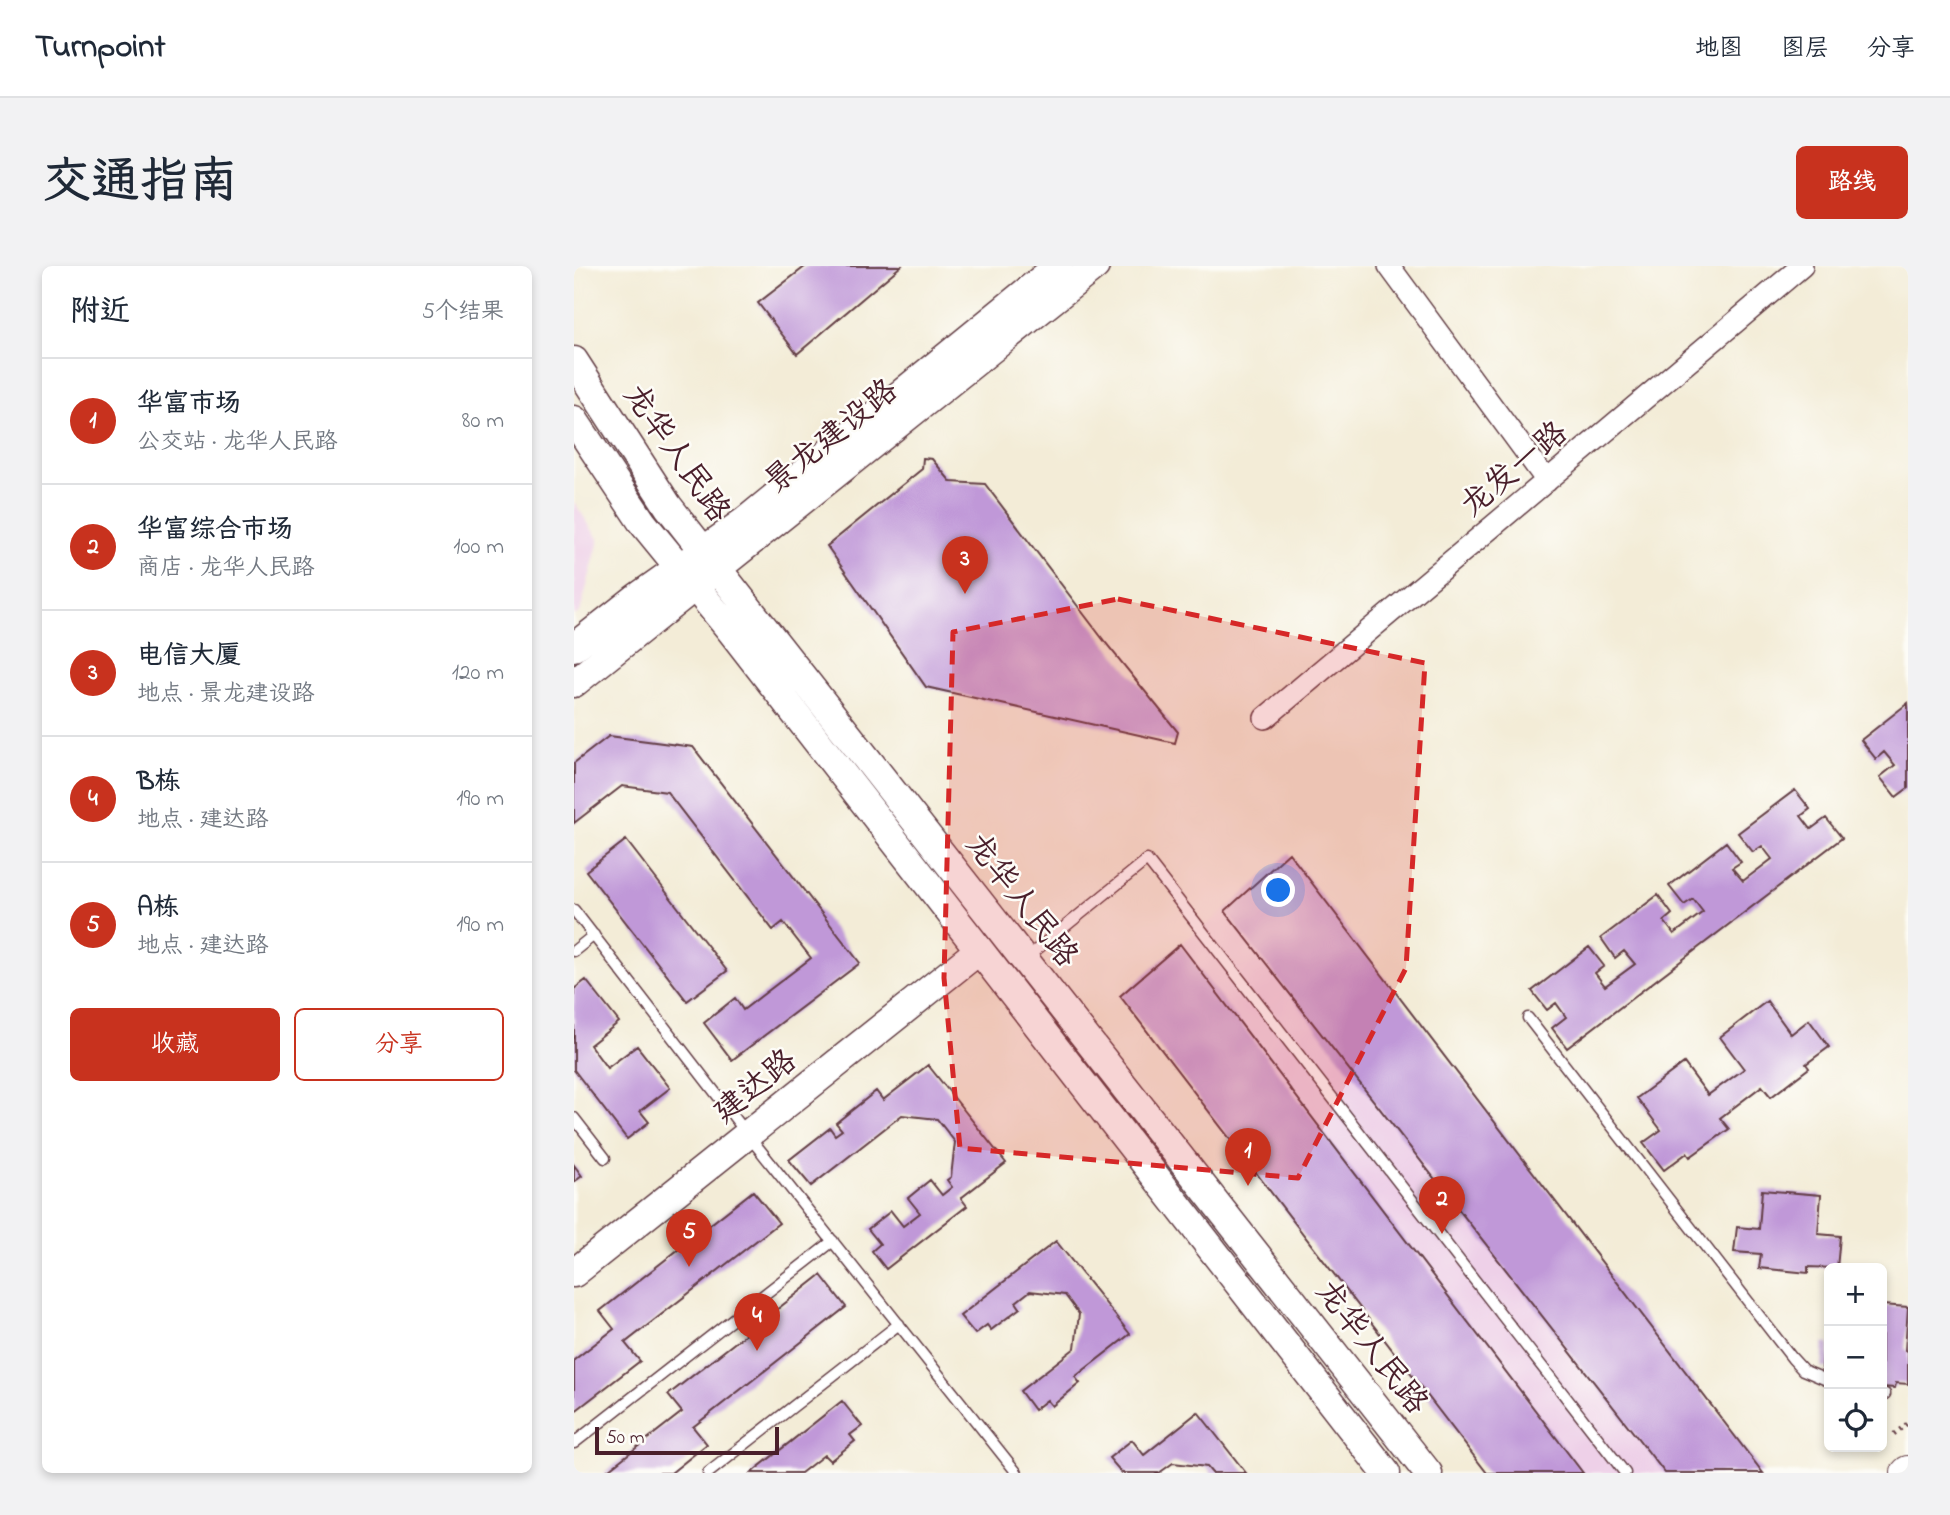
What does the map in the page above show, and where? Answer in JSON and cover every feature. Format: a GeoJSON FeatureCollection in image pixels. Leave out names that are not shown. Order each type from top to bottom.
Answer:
{"type":"FeatureCollection","features":[{"type":"Feature","properties":{"kind":"main road","name":"景龙建设路"},"geometry":{"type":"LineString","coordinates":[[711,559],[744,522],[1058,266]]}},
{"type":"Feature","properties":{"kind":"main road","name":"景龙建设路"},"geometry":{"type":"LineString","coordinates":[[574,683],[687,578],[1096,266]]}},
{"type":"Feature","properties":{"kind":"main road","name":"龙华人民路"},"geometry":{"type":"LineString","coordinates":[[574,361],[668,506],[1428,1473]]}},
{"type":"Feature","properties":{"kind":"main road","name":"龙华人民路"},"geometry":{"type":"LineString","coordinates":[[574,420],[642,522],[1384,1472]]}},
{"type":"Feature","properties":{"kind":"main road","name":"景龙建设路"},"geometry":{"type":"LineString","coordinates":[[574,647],[687,578]]}},
{"type":"Feature","properties":{"kind":"main road","name":"建达路"},"geometry":{"type":"LineString","coordinates":[[574,1273],[978,951]]}},
{"type":"Feature","properties":{"kind":"street"},"geometry":{"type":"LineString","coordinates":[[1390,266],[1547,481]]}},
{"type":"Feature","properties":{"kind":"street","name":"龙发一路"},"geometry":{"type":"LineString","coordinates":[[1265,718],[1802,266]]}},
{"type":"Feature","properties":{"kind":"lane"},"geometry":{"type":"LineString","coordinates":[[1026,959],[1147,860],[1625,1473]]}},
{"type":"Feature","properties":{"kind":"lane"},"geometry":{"type":"LineString","coordinates":[[574,909],[748,1135],[1017,1473]]}},
{"type":"Feature","properties":{"kind":"lane"},"geometry":{"type":"LineString","coordinates":[[574,951],[594,935]]}},
{"type":"Feature","properties":{"kind":"lane"},"geometry":{"type":"LineString","coordinates":[[1528,1018],[1792,1358],[1803,1370],[1824,1379]]}},
{"type":"Feature","properties":{"kind":"lane"},"geometry":{"type":"LineString","coordinates":[[574,1118],[605,1158]]}},
{"type":"Feature","properties":{"kind":"lane"},"geometry":{"type":"LineString","coordinates":[[574,1443],[833,1241]]}},
{"type":"Feature","properties":{"kind":"lane"},"geometry":{"type":"LineString","coordinates":[[709,1473],[899,1324]]}},
{"type":"Feature","properties":{"kind":"path"},"geometry":{"type":"LineString","coordinates":[[1894,1434],[1908,1423]]}},
{"type":"Feature","properties":{"kind":"highlighted area"},"geometry":{"type":"Polygon","coordinates":[[[1118,599],[1425,663],[1406,968],[1298,1178],[960,1148],[944,978],[953,632],[1118,599]]]}},
{"type":"Feature","properties":{"kind":"shaded area"},"geometry":{"type":"Polygon","coordinates":[[[574,502],[599,540],[580,612],[574,616],[574,502]]]}},
{"type":"Feature","properties":{"kind":"shaded area"},"geometry":{"type":"Polygon","coordinates":[[[1289,853],[1763,1473],[1487,1473],[1120,996],[1180,944],[1225,911],[1289,853]]]}},
{"type":"Feature","properties":{"kind":"building"},"geometry":{"type":"Polygon","coordinates":[[[806,266],[901,266],[797,354],[758,303],[806,266]]]}},
{"type":"Feature","properties":{"kind":"building"},"geometry":{"type":"Polygon","coordinates":[[[923,458],[932,459],[951,482],[985,484],[1105,642],[1178,732],[1175,743],[926,687],[827,546],[922,469],[923,458]]]}},
{"type":"Feature","properties":{"kind":"building"},"geometry":{"type":"Polygon","coordinates":[[[1908,703],[1908,788],[1896,797],[1880,777],[1895,765],[1884,752],[1876,759],[1861,740],[1908,703]]]}},
{"type":"Feature","properties":{"kind":"building"},"geometry":{"type":"Polygon","coordinates":[[[609,736],[693,747],[860,963],[732,1060],[704,1023],[735,998],[743,1010],[811,958],[783,922],[773,930],[667,792],[622,786],[574,823],[574,763],[609,736]]]}},
{"type":"Feature","properties":{"kind":"building"},"geometry":{"type":"Polygon","coordinates":[[[1795,790],[1810,809],[1801,816],[1811,829],[1826,818],[1842,838],[1567,1048],[1552,1028],[1566,1017],[1556,1003],[1547,1010],[1532,991],[1589,947],[1604,966],[1595,973],[1605,986],[1635,964],[1624,951],[1615,958],[1601,938],[1658,895],[1672,914],[1664,921],[1674,934],[1703,912],[1693,899],[1684,905],[1669,886],[1726,842],[1741,862],[1732,868],[1743,881],[1772,859],[1762,846],[1753,852],[1738,833],[1795,790]]]}},
{"type":"Feature","properties":{"kind":"building"},"geometry":{"type":"Polygon","coordinates":[[[626,840],[727,971],[687,1001],[586,871],[626,840]]]}},
{"type":"Feature","properties":{"kind":"building"},"geometry":{"type":"Polygon","coordinates":[[[1289,853],[1763,1473],[1665,1473],[1225,911],[1289,853]]]}},
{"type":"Feature","properties":{"kind":"building"},"geometry":{"type":"Polygon","coordinates":[[[1180,944],[1583,1473],[1487,1473],[1120,996],[1180,944]]]}},
{"type":"Feature","properties":{"kind":"building"},"geometry":{"type":"Polygon","coordinates":[[[586,980],[619,1022],[590,1045],[607,1068],[637,1046],[670,1088],[640,1111],[649,1122],[627,1139],[574,1070],[574,989],[586,980]]]}},
{"type":"Feature","properties":{"kind":"building"},"geometry":{"type":"Polygon","coordinates":[[[1767,1001],[1791,1034],[1809,1020],[1829,1047],[1806,1064],[1809,1068],[1771,1097],[1762,1086],[1720,1118],[1729,1129],[1690,1157],[1687,1153],[1664,1170],[1643,1143],[1661,1130],[1637,1098],[1684,1063],[1708,1095],[1744,1069],[1720,1037],[1767,1001]]]}},
{"type":"Feature","properties":{"kind":"building"},"geometry":{"type":"Polygon","coordinates":[[[928,1065],[1006,1163],[961,1198],[967,1206],[886,1269],[872,1251],[880,1244],[868,1229],[891,1211],[903,1226],[920,1213],[908,1198],[930,1180],[942,1195],[952,1187],[947,1180],[951,1177],[955,1142],[937,1119],[902,1115],[811,1186],[789,1160],[830,1128],[835,1135],[842,1130],[836,1123],[876,1091],[883,1100],[928,1065]]]}},
{"type":"Feature","properties":{"kind":"building"},"geometry":{"type":"Polygon","coordinates":[[[574,1165],[582,1176],[574,1182],[574,1165]]]}},
{"type":"Feature","properties":{"kind":"building"},"geometry":{"type":"Polygon","coordinates":[[[1762,1190],[1821,1195],[1818,1234],[1840,1236],[1837,1263],[1824,1263],[1824,1268],[1808,1267],[1808,1273],[1759,1268],[1761,1254],[1734,1252],[1737,1227],[1759,1229],[1762,1190]]]}},
{"type":"Feature","properties":{"kind":"building"},"geometry":{"type":"Polygon","coordinates":[[[753,1191],[779,1223],[625,1343],[640,1361],[574,1412],[574,1360],[614,1329],[600,1311],[753,1191]]]}},
{"type":"Feature","properties":{"kind":"building"},"geometry":{"type":"Polygon","coordinates":[[[1056,1241],[1130,1334],[1075,1377],[1080,1383],[1052,1406],[1047,1400],[1034,1410],[1020,1391],[1075,1348],[1079,1314],[1065,1295],[1030,1291],[1016,1302],[1020,1308],[991,1330],[987,1325],[975,1334],[960,1316],[1056,1241]]]}},
{"type":"Feature","properties":{"kind":"building"},"geometry":{"type":"Polygon","coordinates":[[[821,1275],[846,1307],[693,1427],[707,1444],[671,1473],[604,1473],[682,1412],[668,1395],[821,1275]]]}},
{"type":"Feature","properties":{"kind":"building"},"geometry":{"type":"Polygon","coordinates":[[[1887,1305],[1908,1307],[1905,1350],[1908,1351],[1908,1384],[1896,1383],[1895,1388],[1887,1387],[1887,1305]]]}},
{"type":"Feature","properties":{"kind":"building"},"geometry":{"type":"Polygon","coordinates":[[[842,1401],[862,1426],[850,1435],[855,1441],[830,1461],[824,1455],[801,1473],[751,1473],[842,1401]]]}},
{"type":"Feature","properties":{"kind":"building"},"geometry":{"type":"Polygon","coordinates":[[[1198,1412],[1246,1473],[1212,1473],[1207,1467],[1173,1463],[1159,1473],[1122,1473],[1109,1458],[1132,1440],[1144,1455],[1198,1412]]]}},
{"type":"Feature","properties":{"kind":"place","name":"电信大厦"},"geometry":{"type":"Point","coordinates":[965,594]}},
{"type":"Feature","properties":{"kind":"place","name":"华富市场"},"geometry":{"type":"Point","coordinates":[1248,1186]}},
{"type":"Feature","properties":{"kind":"place","name":"华富综合市场"},"geometry":{"type":"Point","coordinates":[1442,1234]}},
{"type":"Feature","properties":{"kind":"place","name":"A栋"},"geometry":{"type":"Point","coordinates":[689,1267]}},
{"type":"Feature","properties":{"kind":"place","name":"B栋"},"geometry":{"type":"Point","coordinates":[757,1351]}}]}
